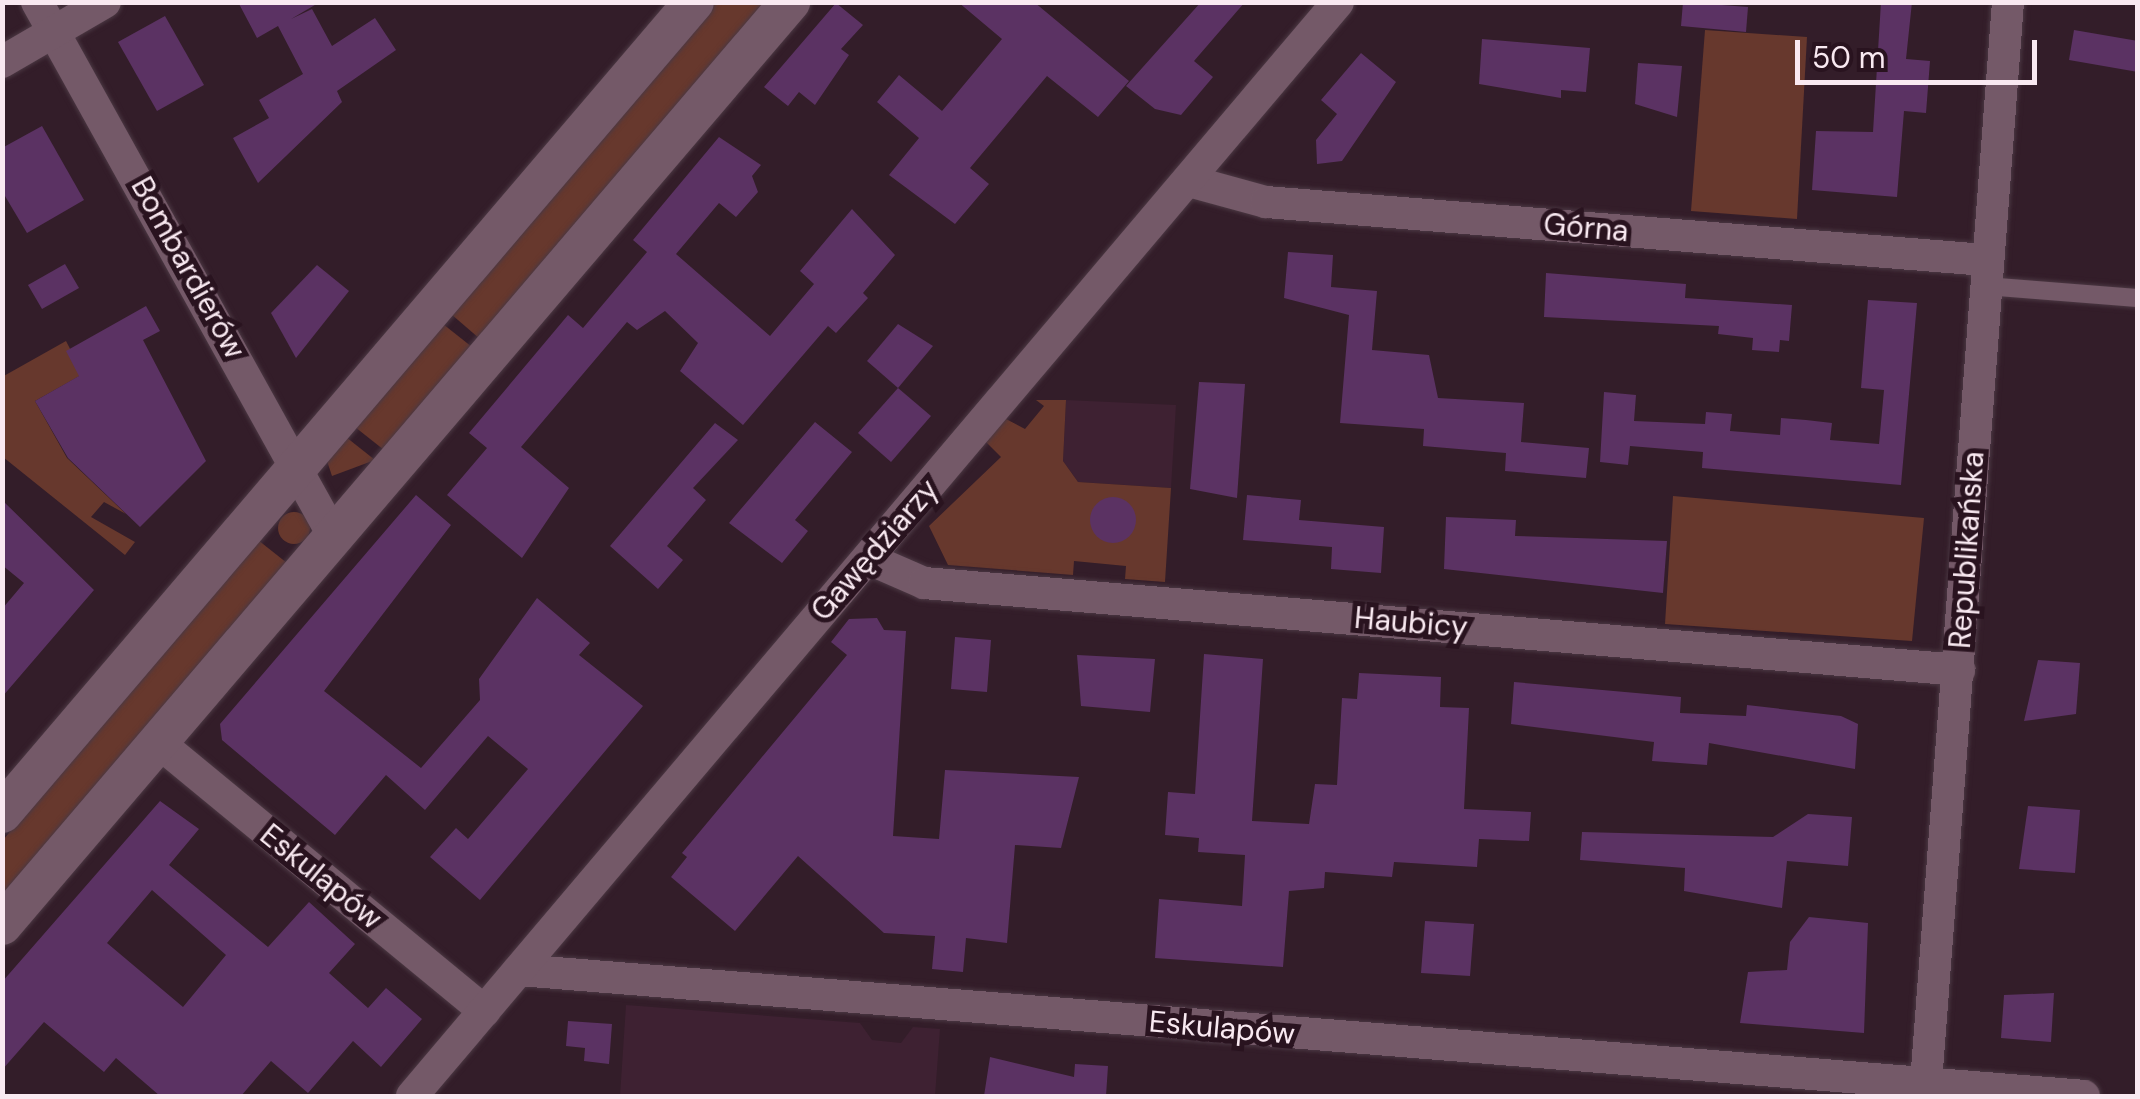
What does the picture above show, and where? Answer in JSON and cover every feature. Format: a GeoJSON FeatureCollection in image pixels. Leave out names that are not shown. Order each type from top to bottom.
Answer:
{"type":"FeatureCollection","features":[{"type":"Feature","properties":{"kind":"street","name":"Bombardierów"},"geometry":{"type":"LineString","coordinates":[[37,2],[334,536]]}},
{"type":"Feature","properties":{"kind":"street"},"geometry":{"type":"LineString","coordinates":[[2,62],[105,2]]}},
{"type":"Feature","properties":{"kind":"street"},"geometry":{"type":"LineString","coordinates":[[2,814],[694,2]]}},
{"type":"Feature","properties":{"kind":"street"},"geometry":{"type":"LineString","coordinates":[[2,926],[790,2]]}},
{"type":"Feature","properties":{"kind":"street","name":"Gawędziarzy"},"geometry":{"type":"LineString","coordinates":[[412,1096],[1338,2]]}},
{"type":"Feature","properties":{"kind":"street","name":"Republikańska"},"geometry":{"type":"LineString","coordinates":[[1925,1091],[2008,2]]}},
{"type":"Feature","properties":{"kind":"street","name":"Górna"},"geometry":{"type":"LineString","coordinates":[[1189,181],[1266,202],[1986,273]]}},
{"type":"Feature","properties":{"kind":"street","name":"Haubicy"},"geometry":{"type":"LineString","coordinates":[[868,559],[924,584],[1959,670]]}},
{"type":"Feature","properties":{"kind":"street","name":"Eskulapów"},"geometry":{"type":"LineString","coordinates":[[158,742],[484,1012]]}},
{"type":"Feature","properties":{"kind":"street","name":"Eskulapów"},"geometry":{"type":"LineString","coordinates":[[519,970],[1925,1091],[2084,1096]]}},
{"type":"Feature","properties":{"kind":"lane"},"geometry":{"type":"LineString","coordinates":[[1986,273],[2138,298]]}},
{"type":"Feature","properties":{"kind":"shaded area"},"geometry":{"type":"Polygon","coordinates":[[[716,3],[765,3],[480,339],[451,314],[716,3]]]}},
{"type":"Feature","properties":{"kind":"shaded area"},"geometry":{"type":"Polygon","coordinates":[[[1705,30],[1807,37],[1797,219],[1691,211],[1705,30]]]}},
{"type":"Feature","properties":{"kind":"shaded area"},"geometry":{"type":"Polygon","coordinates":[[[443,324],[472,347],[384,450],[355,427],[443,324]]]}},
{"type":"Feature","properties":{"kind":"shaded area"},"geometry":{"type":"Polygon","coordinates":[[[66,341],[83,374],[35,401],[67,458],[126,514],[104,502],[91,517],[135,542],[125,555],[3,457],[2,377],[66,341]]]}},
{"type":"Feature","properties":{"kind":"shaded area"},"geometry":{"type":"Polygon","coordinates":[[[1036,400],[1066,400],[1063,461],[1078,482],[1171,488],[1165,582],[1125,579],[1126,566],[1074,561],[1073,575],[948,565],[929,526],[1001,457],[985,441],[1006,419],[1025,429],[1044,406],[1036,400]]]}},
{"type":"Feature","properties":{"kind":"shaded area"},"geometry":{"type":"Polygon","coordinates":[[[1066,400],[1176,405],[1171,488],[1078,482],[1063,461],[1066,400]]]}},
{"type":"Feature","properties":{"kind":"shaded area"},"geometry":{"type":"Polygon","coordinates":[[[346,437],[375,460],[332,476],[327,461],[346,437]]]}},
{"type":"Feature","properties":{"kind":"shaded area"},"geometry":{"type":"Polygon","coordinates":[[[1673,496],[1924,518],[1912,641],[1665,624],[1673,496]]]}},
{"type":"Feature","properties":{"kind":"shaded area"},"geometry":{"type":"Polygon","coordinates":[[[294,512],[305,517],[310,528],[305,539],[294,544],[283,539],[278,528],[283,517],[294,512]]]}},
{"type":"Feature","properties":{"kind":"shaded area"},"geometry":{"type":"Polygon","coordinates":[[[258,540],[287,563],[3,896],[3,840],[258,540]]]}},
{"type":"Feature","properties":{"kind":"shaded area"},"geometry":{"type":"Polygon","coordinates":[[[626,1005],[860,1023],[872,1040],[901,1043],[913,1027],[940,1029],[935,1096],[620,1096],[626,1005]]]}},
{"type":"Feature","properties":{"kind":"building"},"geometry":{"type":"Polygon","coordinates":[[[238,2],[320,2],[291,19],[312,9],[332,46],[375,18],[396,50],[337,91],[342,102],[258,183],[233,138],[269,118],[259,100],[303,74],[278,26],[257,38],[238,2]]]}},
{"type":"Feature","properties":{"kind":"building"},"geometry":{"type":"Polygon","coordinates":[[[958,2],[1034,2],[1129,81],[1098,117],[1047,76],[970,168],[989,184],[955,224],[889,175],[919,138],[877,102],[899,75],[942,111],[1002,39],[958,2]]]}},
{"type":"Feature","properties":{"kind":"building"},"geometry":{"type":"Polygon","coordinates":[[[1201,2],[1245,2],[1194,61],[1213,77],[1181,115],[1155,109],[1126,86],[1201,2]]]}},
{"type":"Feature","properties":{"kind":"building"},"geometry":{"type":"Polygon","coordinates":[[[1683,2],[1748,7],[1746,32],[1681,26],[1683,2]]]}},
{"type":"Feature","properties":{"kind":"building"},"geometry":{"type":"Polygon","coordinates":[[[1881,2],[1912,2],[1906,59],[1930,61],[1926,113],[1904,111],[1897,197],[1812,190],[1816,131],[1873,132],[1881,2]]]}},
{"type":"Feature","properties":{"kind":"building"},"geometry":{"type":"Polygon","coordinates":[[[836,3],[863,25],[841,49],[849,55],[815,105],[799,92],[788,106],[764,87],[836,3]]]}},
{"type":"Feature","properties":{"kind":"building"},"geometry":{"type":"Polygon","coordinates":[[[165,16],[204,85],[157,111],[118,42],[165,16]]]}},
{"type":"Feature","properties":{"kind":"building"},"geometry":{"type":"Polygon","coordinates":[[[2074,30],[2138,41],[2138,72],[2069,60],[2074,30]]]}},
{"type":"Feature","properties":{"kind":"building"},"geometry":{"type":"Polygon","coordinates":[[[1482,39],[1590,48],[1586,92],[1561,90],[1561,98],[1479,84],[1482,39]]]}},
{"type":"Feature","properties":{"kind":"building"},"geometry":{"type":"Polygon","coordinates":[[[1361,53],[1396,82],[1342,161],[1317,164],[1316,140],[1337,114],[1321,100],[1361,53]]]}},
{"type":"Feature","properties":{"kind":"building"},"geometry":{"type":"Polygon","coordinates":[[[1638,63],[1682,66],[1677,117],[1635,104],[1638,63]]]}},
{"type":"Feature","properties":{"kind":"building"},"geometry":{"type":"Polygon","coordinates":[[[42,126],[84,200],[27,233],[2,191],[2,148],[42,126]]]}},
{"type":"Feature","properties":{"kind":"building"},"geometry":{"type":"Polygon","coordinates":[[[719,137],[761,165],[752,176],[758,192],[736,217],[719,203],[676,254],[770,336],[814,284],[800,271],[852,209],[895,255],[863,293],[868,298],[836,333],[828,326],[743,425],[680,371],[698,343],[665,311],[637,330],[627,322],[521,447],[569,488],[522,558],[447,495],[487,448],[469,433],[568,315],[583,328],[647,252],[633,240],[719,137]]]}},
{"type":"Feature","properties":{"kind":"building"},"geometry":{"type":"Polygon","coordinates":[[[1288,252],[1333,255],[1331,287],[1377,291],[1372,350],[1429,355],[1438,398],[1524,403],[1521,442],[1589,448],[1586,478],[1505,471],[1506,453],[1423,446],[1424,429],[1340,423],[1349,315],[1284,298],[1288,252]]]}},
{"type":"Feature","properties":{"kind":"building"},"geometry":{"type":"Polygon","coordinates":[[[65,264],[79,288],[42,309],[28,285],[65,264]]]}},
{"type":"Feature","properties":{"kind":"building"},"geometry":{"type":"Polygon","coordinates":[[[317,265],[349,291],[296,358],[271,313],[317,265]]]}},
{"type":"Feature","properties":{"kind":"building"},"geometry":{"type":"Polygon","coordinates":[[[1546,273],[1686,284],[1685,298],[1792,305],[1789,341],[1780,340],[1779,352],[1752,350],[1753,338],[1718,334],[1719,326],[1544,317],[1546,273]]]}},
{"type":"Feature","properties":{"kind":"building"},"geometry":{"type":"Polygon","coordinates":[[[1868,300],[1917,303],[1901,485],[1702,468],[1703,452],[1630,446],[1628,465],[1600,462],[1604,392],[1636,395],[1634,421],[1705,424],[1706,412],[1732,414],[1730,431],[1780,435],[1781,418],[1806,420],[1832,423],[1830,440],[1879,444],[1884,390],[1861,388],[1868,300]]]}},
{"type":"Feature","properties":{"kind":"building"},"geometry":{"type":"Polygon","coordinates":[[[146,306],[160,331],[143,340],[206,461],[140,527],[68,458],[35,401],[79,376],[66,351],[146,306]]]}},
{"type":"Feature","properties":{"kind":"building"},"geometry":{"type":"Polygon","coordinates":[[[898,324],[933,346],[898,388],[867,361],[898,324]]]}},
{"type":"Feature","properties":{"kind":"building"},"geometry":{"type":"Polygon","coordinates":[[[1199,382],[1245,384],[1237,498],[1190,489],[1199,382]]]}},
{"type":"Feature","properties":{"kind":"building"},"geometry":{"type":"Polygon","coordinates":[[[898,388],[931,416],[891,462],[858,433],[898,388]]]}},
{"type":"Feature","properties":{"kind":"building"},"geometry":{"type":"Polygon","coordinates":[[[815,422],[852,452],[795,520],[808,531],[782,563],[729,523],[815,422]]]}},
{"type":"Feature","properties":{"kind":"building"},"geometry":{"type":"Polygon","coordinates":[[[715,423],[738,440],[693,488],[706,500],[667,546],[683,560],[658,589],[610,546],[715,423]]]}},
{"type":"Feature","properties":{"kind":"building"},"geometry":{"type":"Polygon","coordinates":[[[416,495],[451,525],[324,691],[421,768],[480,700],[479,679],[537,598],[590,643],[579,655],[643,706],[480,900],[430,857],[456,828],[468,839],[528,769],[488,736],[425,810],[386,775],[335,835],[222,740],[220,724],[416,495]]]}},
{"type":"Feature","properties":{"kind":"building"},"geometry":{"type":"Polygon","coordinates":[[[1247,495],[1301,500],[1299,520],[1384,527],[1381,573],[1331,569],[1332,547],[1243,540],[1247,495]]]}},
{"type":"Feature","properties":{"kind":"building"},"geometry":{"type":"Polygon","coordinates":[[[1113,497],[1129,504],[1136,520],[1129,536],[1113,543],[1097,536],[1090,520],[1097,504],[1113,497]]]}},
{"type":"Feature","properties":{"kind":"building"},"geometry":{"type":"Polygon","coordinates":[[[2,500],[94,590],[2,697],[2,609],[24,583],[2,565],[2,500]]]}},
{"type":"Feature","properties":{"kind":"building"},"geometry":{"type":"Polygon","coordinates":[[[1446,517],[1516,520],[1515,536],[1667,541],[1663,593],[1444,569],[1446,517]]]}},
{"type":"Feature","properties":{"kind":"building"},"geometry":{"type":"Polygon","coordinates":[[[877,618],[884,630],[906,631],[893,836],[939,839],[945,770],[1079,777],[1061,848],[1015,845],[1007,943],[966,938],[963,972],[932,969],[935,936],[884,933],[798,856],[735,931],[671,877],[687,857],[682,853],[847,655],[831,642],[849,619],[877,618]]]}},
{"type":"Feature","properties":{"kind":"building"},"geometry":{"type":"Polygon","coordinates":[[[955,637],[991,640],[987,692],[951,689],[955,637]]]}},
{"type":"Feature","properties":{"kind":"building"},"geometry":{"type":"Polygon","coordinates":[[[1204,654],[1263,659],[1252,821],[1309,824],[1315,784],[1337,785],[1342,698],[1357,699],[1359,673],[1441,677],[1440,707],[1469,708],[1464,809],[1531,812],[1529,841],[1479,839],[1477,867],[1394,862],[1392,877],[1325,872],[1324,888],[1289,891],[1283,967],[1155,958],[1159,899],[1242,906],[1245,855],[1198,852],[1199,838],[1165,835],[1168,792],[1195,794],[1204,654]]]}},
{"type":"Feature","properties":{"kind":"building"},"geometry":{"type":"Polygon","coordinates":[[[1077,655],[1155,659],[1150,712],[1081,706],[1077,655]]]}},
{"type":"Feature","properties":{"kind":"building"},"geometry":{"type":"Polygon","coordinates":[[[2038,660],[2080,663],[2076,714],[2024,721],[2038,660]]]}},
{"type":"Feature","properties":{"kind":"building"},"geometry":{"type":"Polygon","coordinates":[[[1514,682],[1681,697],[1680,713],[1746,716],[1747,705],[1841,716],[1858,724],[1855,769],[1709,743],[1707,765],[1652,761],[1654,742],[1511,724],[1514,682]]]}},
{"type":"Feature","properties":{"kind":"building"},"geometry":{"type":"Polygon","coordinates":[[[160,801],[199,829],[169,865],[268,947],[309,902],[355,944],[329,973],[368,1008],[386,988],[422,1019],[381,1067],[353,1041],[308,1093],[271,1061],[241,1096],[160,1096],[116,1058],[104,1072],[44,1022],[2,1070],[2,982],[160,801]],[[152,890],[107,943],[183,1007],[226,955],[152,890]]]}},
{"type":"Feature","properties":{"kind":"building"},"geometry":{"type":"Polygon","coordinates":[[[2028,806],[2080,810],[2075,873],[2019,869],[2028,806]]]}},
{"type":"Feature","properties":{"kind":"building"},"geometry":{"type":"Polygon","coordinates":[[[1808,814],[1852,817],[1848,866],[1787,861],[1782,908],[1684,891],[1685,868],[1580,860],[1582,832],[1773,837],[1808,814]]]}},
{"type":"Feature","properties":{"kind":"building"},"geometry":{"type":"Polygon","coordinates":[[[1809,917],[1868,923],[1864,1033],[1740,1023],[1748,972],[1787,970],[1790,942],[1809,917]]]}},
{"type":"Feature","properties":{"kind":"building"},"geometry":{"type":"Polygon","coordinates":[[[1425,921],[1474,924],[1470,976],[1421,973],[1425,921]]]}},
{"type":"Feature","properties":{"kind":"building"},"geometry":{"type":"Polygon","coordinates":[[[2054,993],[2051,1042],[2001,1038],[2004,995],[2054,993]]]}},
{"type":"Feature","properties":{"kind":"building"},"geometry":{"type":"Polygon","coordinates":[[[568,1021],[612,1024],[609,1064],[584,1061],[585,1048],[566,1046],[568,1021]]]}},
{"type":"Feature","properties":{"kind":"building"},"geometry":{"type":"Polygon","coordinates":[[[990,1057],[1074,1077],[1075,1064],[1108,1066],[1106,1096],[984,1096],[990,1057]]]}}]}
